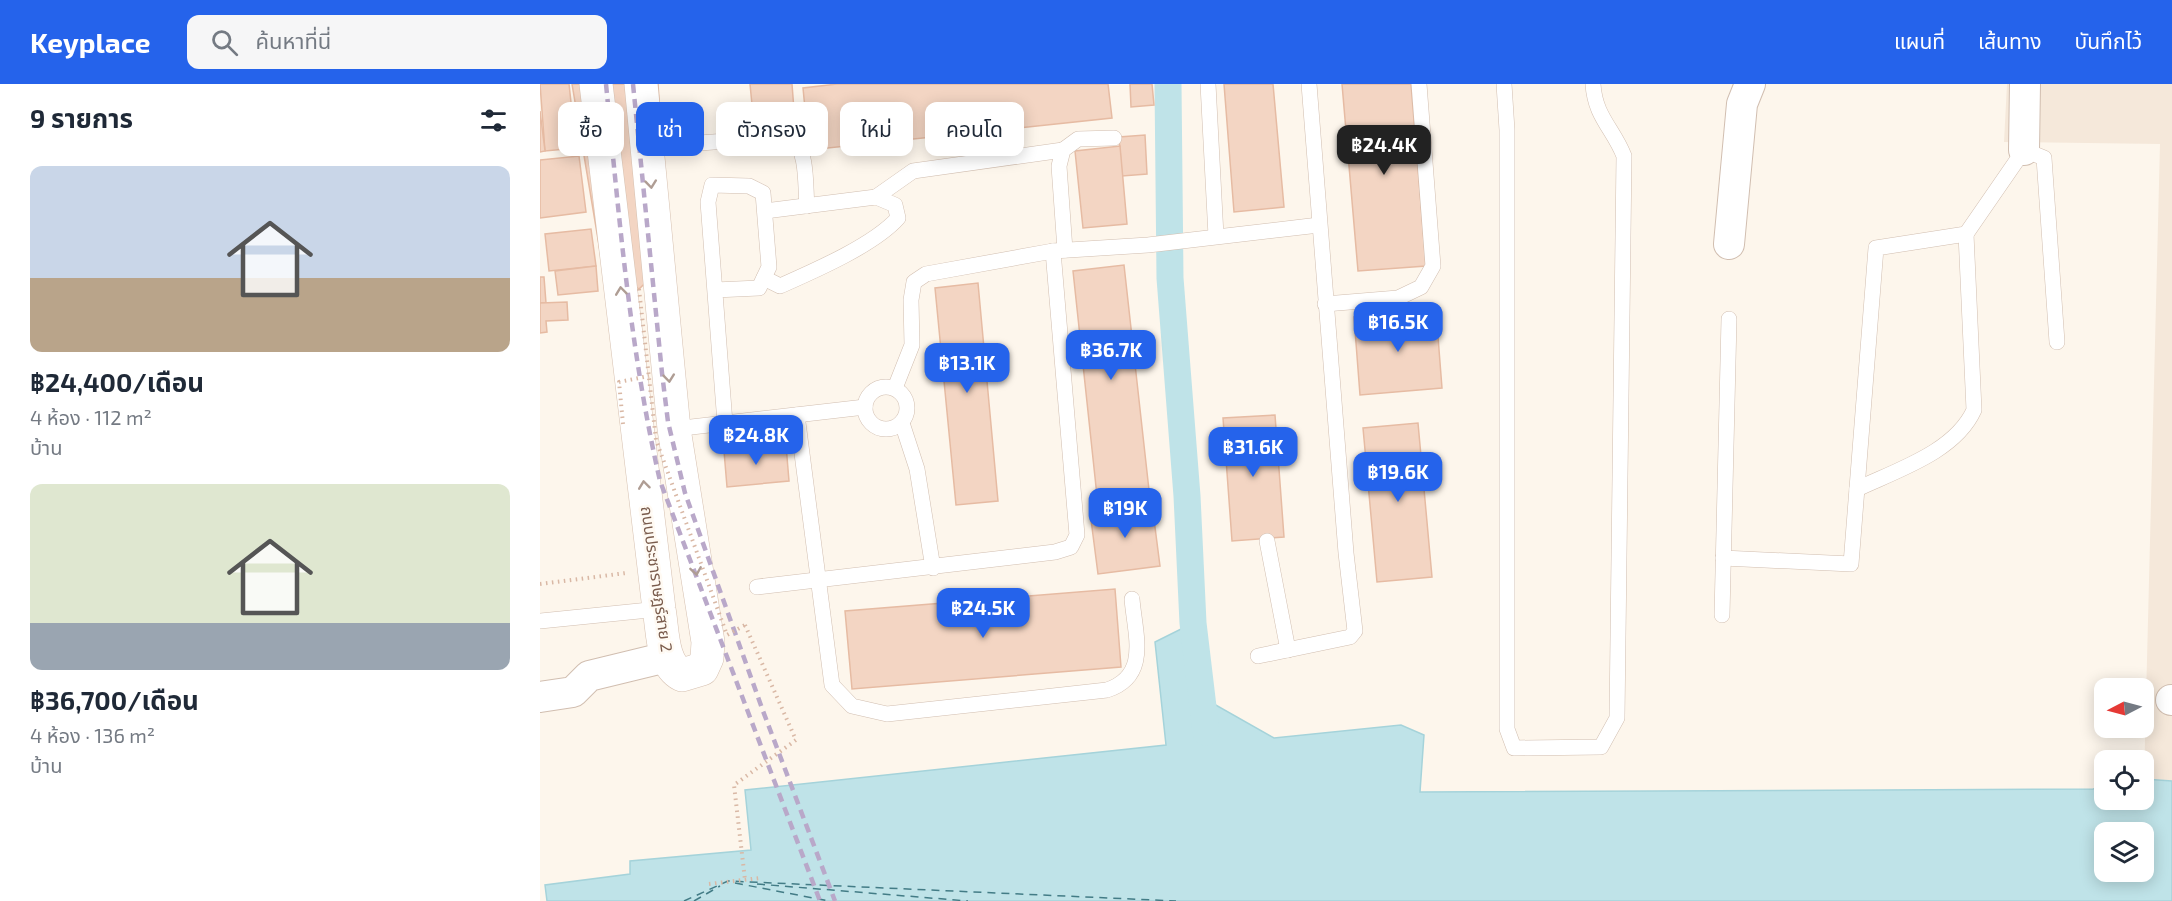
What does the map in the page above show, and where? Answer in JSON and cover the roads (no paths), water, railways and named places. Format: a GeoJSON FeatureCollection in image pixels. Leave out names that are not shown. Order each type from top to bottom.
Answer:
{"type":"FeatureCollection","features":[{"type":"Feature","properties":{"kind":"street","name":"ถนนประชาราษฎร์สาย 2"},"geometry":{"type":"LineString","coordinates":[[596,84],[659,609],[667,657],[673,670],[682,675],[693,674],[702,669],[707,650],[674,429],[641,84]]}},
{"type":"Feature","properties":{"kind":"street"},"geometry":{"type":"LineString","coordinates":[[1729,244],[1742,104],[1750,84]]}},
{"type":"Feature","properties":{"kind":"street"},"geometry":{"type":"LineString","coordinates":[[2024,150],[2025,84]]}},
{"type":"Feature","properties":{"kind":"street"},"geometry":{"type":"LineString","coordinates":[[540,697],[573,692],[589,676],[667,657]]}},
{"type":"Feature","properties":{"kind":"lane"},"geometry":{"type":"LineString","coordinates":[[1208,84],[1216,236]]}},
{"type":"Feature","properties":{"kind":"lane"},"geometry":{"type":"LineString","coordinates":[[1258,656],[1350,637],[1355,631],[1325,304],[1309,84]]}},
{"type":"Feature","properties":{"kind":"lane"},"geometry":{"type":"LineString","coordinates":[[1325,304],[1398,298],[1422,287],[1433,266],[1419,84]]}},
{"type":"Feature","properties":{"kind":"lane"},"geometry":{"type":"LineString","coordinates":[[1504,84],[1507,130],[1507,729],[1514,748],[1602,747],[1617,718],[1624,156],[1617,138],[1602,121],[1596,107],[1593,84]]}},
{"type":"Feature","properties":{"kind":"lane"},"geometry":{"type":"LineString","coordinates":[[704,143],[792,136],[800,144],[807,206]]}},
{"type":"Feature","properties":{"kind":"lane"},"geometry":{"type":"LineString","coordinates":[[765,211],[876,197],[913,171],[1063,150],[1078,139],[1114,138]]}},
{"type":"Feature","properties":{"kind":"lane"},"geometry":{"type":"LineString","coordinates":[[757,587],[933,568],[1055,552],[1071,547],[1077,535],[1059,251],[1059,166],[1063,150]]}},
{"type":"Feature","properties":{"kind":"lane"},"geometry":{"type":"LineString","coordinates":[[1857,489],[1929,454],[1954,438],[1968,424],[1974,410],[1965,234],[2024,150],[2044,158],[2057,342]]}},
{"type":"Feature","properties":{"kind":"lane"},"geometry":{"type":"LineString","coordinates":[[715,290],[759,288],[769,267],[763,193],[749,186],[712,185],[708,202],[725,423]]}},
{"type":"Feature","properties":{"kind":"lane"},"geometry":{"type":"LineString","coordinates":[[764,278],[780,286],[887,230],[898,218],[895,205],[876,197]]}},
{"type":"Feature","properties":{"kind":"lane"},"geometry":{"type":"LineString","coordinates":[[895,388],[912,345],[911,300],[914,282],[927,274],[1059,251],[1148,245],[1319,225]]}},
{"type":"Feature","properties":{"kind":"lane"},"geometry":{"type":"LineString","coordinates":[[1723,558],[1851,564],[1876,248],[1965,234]]}},
{"type":"Feature","properties":{"kind":"lane"},"geometry":{"type":"LineString","coordinates":[[1722,615],[1729,319]]}},
{"type":"Feature","properties":{"kind":"lane"},"geometry":{"type":"LineString","coordinates":[[886,386],[895,388],[907,402],[908,411],[902,423],[889,429],[876,427],[869,420],[865,407],[870,394],[886,386]]}},
{"type":"Feature","properties":{"kind":"lane"},"geometry":{"type":"LineString","coordinates":[[674,429],[865,407]]}},
{"type":"Feature","properties":{"kind":"lane"},"geometry":{"type":"LineString","coordinates":[[797,415],[816,580],[832,685],[852,706],[887,714],[1107,690],[1122,685],[1132,675],[1137,658],[1132,599]]}},
{"type":"Feature","properties":{"kind":"lane"},"geometry":{"type":"LineString","coordinates":[[902,423],[917,469],[933,568]]}},
{"type":"Feature","properties":{"kind":"lane"},"geometry":{"type":"LineString","coordinates":[[1267,541],[1288,650]]}},
{"type":"Feature","properties":{"kind":"lane"},"geometry":{"type":"LineString","coordinates":[[540,621],[659,609]]}},
{"type":"Feature","properties":{"kind":"water"},"geometry":{"type":"Polygon","coordinates":[[[1193,623],[1186,642],[1198,695],[1274,738],[1401,725],[1424,735],[1420,792],[2094,789],[2094,810],[2154,810],[2154,780],[2172,781],[2172,901],[547,901],[545,885],[630,874],[630,861],[751,850],[745,790],[1166,745],[1155,642],[1193,623]]]}},
{"type":"Feature","properties":{"kind":"waterway"},"geometry":{"type":"LineString","coordinates":[[1168,84],[1170,278],[1187,496],[1193,623],[1206,732]]}},
{"type":"Feature","properties":{"kind":"railway"},"geometry":{"type":"LineString","coordinates":[[606,84],[633,333],[660,481],[820,901]]}},
{"type":"Feature","properties":{"kind":"railway"},"geometry":{"type":"LineString","coordinates":[[633,84],[668,422],[685,493],[763,711],[835,901]]}}]}
